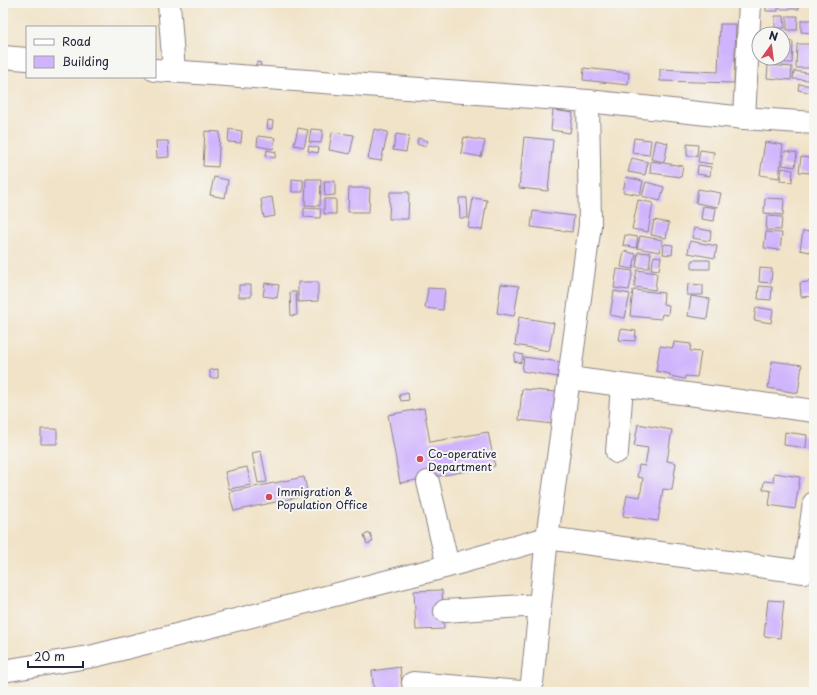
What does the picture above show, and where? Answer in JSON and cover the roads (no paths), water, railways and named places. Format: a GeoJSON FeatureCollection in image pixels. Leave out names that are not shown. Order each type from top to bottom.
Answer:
{"type":"FeatureCollection","features":[{"type":"Feature","properties":{"kind":"street"},"geometry":{"type":"LineString","coordinates":[[169,3],[164,71],[588,102],[744,118],[814,123]]}},
{"type":"Feature","properties":{"kind":"street"},"geometry":{"type":"LineString","coordinates":[[744,118],[750,3]]}},
{"type":"Feature","properties":{"kind":"street"},"geometry":{"type":"LineString","coordinates":[[3,57],[26,59]]}},
{"type":"Feature","properties":{"kind":"street"},"geometry":{"type":"LineString","coordinates":[[531,692],[547,538],[590,225],[588,102]]}},
{"type":"Feature","properties":{"kind":"street"},"geometry":{"type":"LineString","coordinates":[[569,378],[814,411]]}},
{"type":"Feature","properties":{"kind":"street"},"geometry":{"type":"LineString","coordinates":[[617,452],[622,386]]}},
{"type":"Feature","properties":{"kind":"street"},"geometry":{"type":"LineString","coordinates":[[428,482],[448,566]]}},
{"type":"Feature","properties":{"kind":"street"},"geometry":{"type":"LineString","coordinates":[[3,670],[94,656],[448,566],[547,538],[804,572],[814,503]]}},
{"type":"Feature","properties":{"kind":"street"},"geometry":{"type":"LineString","coordinates":[[445,611],[540,605]]}},
{"type":"Feature","properties":{"kind":"street"},"geometry":{"type":"LineString","coordinates":[[413,683],[521,692]]}},
{"type":"Feature","properties":{"kind":"place","name":"Co-operative Department"},"geometry":{"type":"Point","coordinates":[420,459]}},
{"type":"Feature","properties":{"kind":"place","name":"Immigration & Population Office"},"geometry":{"type":"Point","coordinates":[269,497]}}]}
